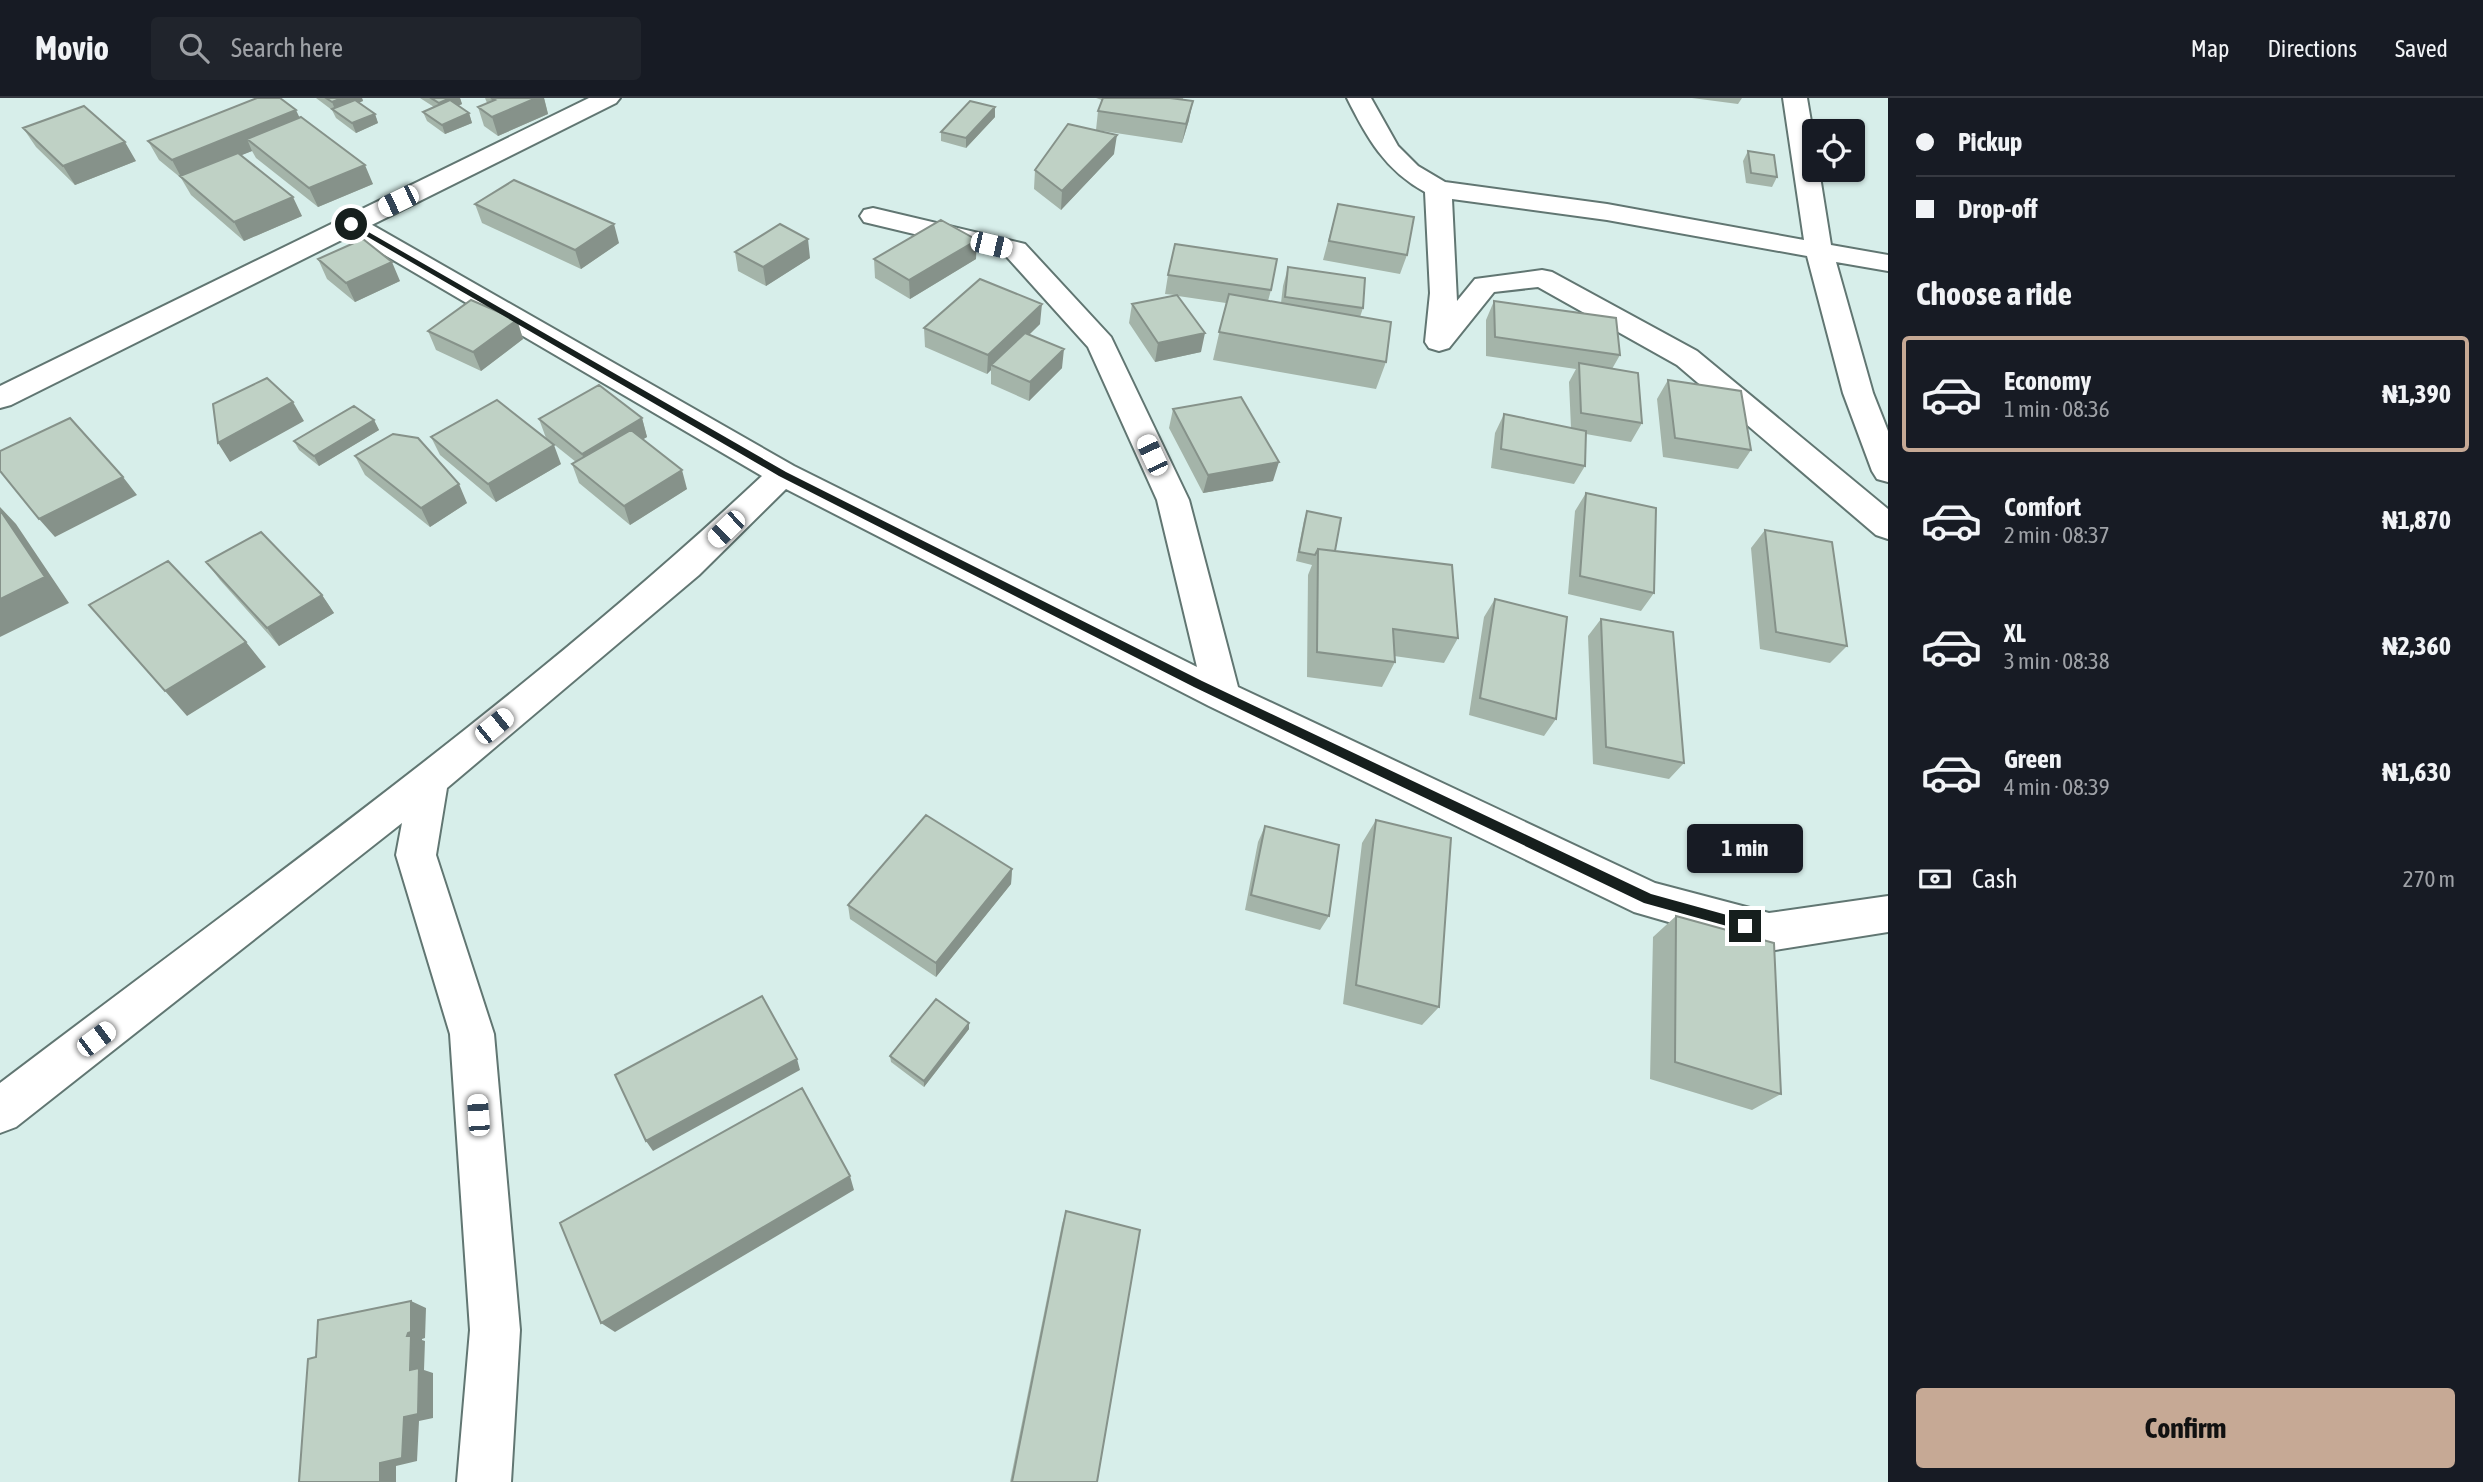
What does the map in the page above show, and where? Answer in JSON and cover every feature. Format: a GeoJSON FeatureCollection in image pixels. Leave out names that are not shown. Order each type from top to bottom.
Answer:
{"type":"FeatureCollection","features":[{"type":"Feature","properties":{"kind":"street"},"geometry":{"type":"LineString","coordinates":[[0,398],[608,98]]}},
{"type":"Feature","properties":{"kind":"street"},"geometry":{"type":"LineString","coordinates":[[1359,98],[1387,152],[1417,178],[1438,189],[1607,212],[1888,263]]}},
{"type":"Feature","properties":{"kind":"street"},"geometry":{"type":"LineString","coordinates":[[1795,98],[1819,251],[1858,393],[1888,471]]}},
{"type":"Feature","properties":{"kind":"street"},"geometry":{"type":"LineString","coordinates":[[1438,189],[1444,293],[1439,342],[1485,285],[1542,278],[1687,358],[1888,527]]}},
{"type":"Feature","properties":{"kind":"street"},"geometry":{"type":"LineString","coordinates":[[873,216],[1015,250],[1101,343],[1173,500],[1222,696]]}},
{"type":"Feature","properties":{"kind":"street"},"geometry":{"type":"LineString","coordinates":[[351,224],[783,474],[1222,696],[1648,899],[1769,932],[1888,914]]}},
{"type":"Feature","properties":{"kind":"street"},"geometry":{"type":"LineString","coordinates":[[0,1111],[429,780],[687,566],[783,474]]}},
{"type":"Feature","properties":{"kind":"street"},"geometry":{"type":"LineString","coordinates":[[429,780],[416,855],[472,1034],[491,1276],[495,1330],[484,1482]]}},
{"type":"Feature","properties":{"kind":"building"},"geometry":{"type":"Polygon","coordinates":[[[257,98],[280,98],[296,110],[172,160],[148,141],[257,98]]]}},
{"type":"Feature","properties":{"kind":"building"},"geometry":{"type":"Polygon","coordinates":[[[326,98],[342,98],[332,102],[326,98]]]}},
{"type":"Feature","properties":{"kind":"building"},"geometry":{"type":"Polygon","coordinates":[[[431,98],[450,98],[439,103],[431,98]]]}},
{"type":"Feature","properties":{"kind":"building"},"geometry":{"type":"Polygon","coordinates":[[[491,98],[536,98],[492,117],[478,107],[495,100],[491,98]]]}},
{"type":"Feature","properties":{"kind":"building"},"geometry":{"type":"Polygon","coordinates":[[[1103,98],[1170,98],[1193,101],[1186,124],[1098,111],[1103,98]]]}},
{"type":"Feature","properties":{"kind":"building"},"geometry":{"type":"Polygon","coordinates":[[[355,100],[375,114],[352,123],[332,109],[355,100]]]}},
{"type":"Feature","properties":{"kind":"building"},"geometry":{"type":"Polygon","coordinates":[[[450,100],[469,113],[442,125],[423,112],[450,100]]]}},
{"type":"Feature","properties":{"kind":"building"},"geometry":{"type":"Polygon","coordinates":[[[970,101],[995,107],[966,138],[941,132],[970,101]]]}},
{"type":"Feature","properties":{"kind":"building"},"geometry":{"type":"Polygon","coordinates":[[[84,106],[125,142],[63,166],[23,128],[84,106]]]}},
{"type":"Feature","properties":{"kind":"building"},"geometry":{"type":"Polygon","coordinates":[[[301,117],[365,165],[309,188],[247,139],[301,117]]]}},
{"type":"Feature","properties":{"kind":"building"},"geometry":{"type":"Polygon","coordinates":[[[1068,124],[1117,135],[1062,191],[1035,170],[1068,124]]]}},
{"type":"Feature","properties":{"kind":"building"},"geometry":{"type":"Polygon","coordinates":[[[1748,151],[1774,155],[1777,177],[1751,173],[1748,151]]]}},
{"type":"Feature","properties":{"kind":"building"},"geometry":{"type":"Polygon","coordinates":[[[238,153],[293,197],[234,222],[180,176],[238,153]]]}},
{"type":"Feature","properties":{"kind":"building"},"geometry":{"type":"Polygon","coordinates":[[[514,180],[614,224],[575,250],[475,204],[514,180]]]}},
{"type":"Feature","properties":{"kind":"building"},"geometry":{"type":"Polygon","coordinates":[[[1338,204],[1414,217],[1407,255],[1329,241],[1338,204]]]}},
{"type":"Feature","properties":{"kind":"building"},"geometry":{"type":"Polygon","coordinates":[[[941,220],[977,240],[909,280],[874,259],[941,220]]]}},
{"type":"Feature","properties":{"kind":"building"},"geometry":{"type":"Polygon","coordinates":[[[780,224],[808,239],[763,267],[735,252],[780,224]]]}},
{"type":"Feature","properties":{"kind":"building"},"geometry":{"type":"Polygon","coordinates":[[[363,239],[392,262],[346,283],[318,259],[363,239]]]}},
{"type":"Feature","properties":{"kind":"building"},"geometry":{"type":"Polygon","coordinates":[[[1175,244],[1277,259],[1271,290],[1168,275],[1175,244]]]}},
{"type":"Feature","properties":{"kind":"building"},"geometry":{"type":"Polygon","coordinates":[[[1288,267],[1365,278],[1363,308],[1285,297],[1288,267]]]}},
{"type":"Feature","properties":{"kind":"building"},"geometry":{"type":"Polygon","coordinates":[[[980,279],[1042,304],[988,355],[924,328],[980,279]]]}},
{"type":"Feature","properties":{"kind":"building"},"geometry":{"type":"Polygon","coordinates":[[[1229,294],[1391,322],[1386,362],[1219,332],[1229,294]]]}},
{"type":"Feature","properties":{"kind":"building"},"geometry":{"type":"Polygon","coordinates":[[[1177,295],[1205,333],[1158,343],[1132,304],[1177,295]]]}},
{"type":"Feature","properties":{"kind":"building"},"geometry":{"type":"Polygon","coordinates":[[[471,300],[517,320],[473,352],[428,331],[471,300]]]}},
{"type":"Feature","properties":{"kind":"building"},"geometry":{"type":"Polygon","coordinates":[[[1494,301],[1616,318],[1620,355],[1495,337],[1494,301]]]}},
{"type":"Feature","properties":{"kind":"building"},"geometry":{"type":"Polygon","coordinates":[[[1025,333],[1064,349],[1030,382],[991,365],[1025,333]]]}},
{"type":"Feature","properties":{"kind":"building"},"geometry":{"type":"Polygon","coordinates":[[[1579,363],[1638,373],[1642,423],[1581,413],[1579,363]]]}},
{"type":"Feature","properties":{"kind":"building"},"geometry":{"type":"Polygon","coordinates":[[[267,378],[293,402],[218,443],[213,404],[267,378]]]}},
{"type":"Feature","properties":{"kind":"building"},"geometry":{"type":"Polygon","coordinates":[[[1668,380],[1741,391],[1751,450],[1675,438],[1668,380]]]}},
{"type":"Feature","properties":{"kind":"building"},"geometry":{"type":"Polygon","coordinates":[[[599,385],[642,418],[582,454],[539,419],[599,385]]]}},
{"type":"Feature","properties":{"kind":"building"},"geometry":{"type":"Polygon","coordinates":[[[1241,397],[1279,462],[1208,475],[1173,409],[1241,397]]]}},
{"type":"Feature","properties":{"kind":"building"},"geometry":{"type":"Polygon","coordinates":[[[497,400],[554,445],[488,484],[431,437],[497,400]]]}},
{"type":"Feature","properties":{"kind":"building"},"geometry":{"type":"Polygon","coordinates":[[[354,406],[374,420],[314,456],[294,441],[354,406]]]}},
{"type":"Feature","properties":{"kind":"building"},"geometry":{"type":"Polygon","coordinates":[[[1504,414],[1586,431],[1585,466],[1501,449],[1504,414]]]}},
{"type":"Feature","properties":{"kind":"building"},"geometry":{"type":"Polygon","coordinates":[[[70,418],[123,477],[39,519],[0,471],[0,451],[70,418]]]}},
{"type":"Feature","properties":{"kind":"building"},"geometry":{"type":"Polygon","coordinates":[[[631,430],[682,470],[624,506],[572,464],[631,430]]]}},
{"type":"Feature","properties":{"kind":"building"},"geometry":{"type":"Polygon","coordinates":[[[393,434],[418,438],[459,484],[421,508],[355,456],[393,434]]]}},
{"type":"Feature","properties":{"kind":"building"},"geometry":{"type":"Polygon","coordinates":[[[1586,493],[1656,508],[1654,593],[1580,576],[1586,493]]]}},
{"type":"Feature","properties":{"kind":"building"},"geometry":{"type":"Polygon","coordinates":[[[0,510],[45,577],[0,599],[0,510]]]}},
{"type":"Feature","properties":{"kind":"building"},"geometry":{"type":"Polygon","coordinates":[[[1307,511],[1341,518],[1335,551],[1318,549],[1315,555],[1299,552],[1307,511]]]}},
{"type":"Feature","properties":{"kind":"building"},"geometry":{"type":"Polygon","coordinates":[[[1765,530],[1832,542],[1847,646],[1776,632],[1765,530]]]}},
{"type":"Feature","properties":{"kind":"building"},"geometry":{"type":"Polygon","coordinates":[[[261,532],[322,595],[267,628],[206,562],[261,532]]]}},
{"type":"Feature","properties":{"kind":"building"},"geometry":{"type":"Polygon","coordinates":[[[1318,549],[1452,565],[1458,638],[1393,629],[1395,662],[1317,652],[1318,549]]]}},
{"type":"Feature","properties":{"kind":"building"},"geometry":{"type":"Polygon","coordinates":[[[168,561],[246,642],[165,691],[89,605],[168,561]]]}},
{"type":"Feature","properties":{"kind":"building"},"geometry":{"type":"Polygon","coordinates":[[[1495,599],[1567,617],[1556,719],[1480,698],[1495,599]]]}},
{"type":"Feature","properties":{"kind":"building"},"geometry":{"type":"Polygon","coordinates":[[[1601,619],[1673,632],[1684,763],[1606,747],[1601,619]]]}},
{"type":"Feature","properties":{"kind":"building"},"geometry":{"type":"Polygon","coordinates":[[[926,815],[1012,869],[936,963],[848,905],[926,815]]]}},
{"type":"Feature","properties":{"kind":"building"},"geometry":{"type":"Polygon","coordinates":[[[1376,820],[1451,838],[1439,1007],[1356,985],[1376,820]]]}},
{"type":"Feature","properties":{"kind":"building"},"geometry":{"type":"Polygon","coordinates":[[[1265,826],[1339,845],[1329,916],[1251,895],[1265,826]]]}},
{"type":"Feature","properties":{"kind":"building"},"geometry":{"type":"Polygon","coordinates":[[[1676,916],[1774,943],[1781,1094],[1675,1062],[1676,916]]]}},
{"type":"Feature","properties":{"kind":"building"},"geometry":{"type":"Polygon","coordinates":[[[762,996],[797,1059],[646,1141],[615,1075],[762,996]]]}},
{"type":"Feature","properties":{"kind":"building"},"geometry":{"type":"Polygon","coordinates":[[[936,999],[969,1023],[924,1081],[890,1056],[936,999]]]}},
{"type":"Feature","properties":{"kind":"building"},"geometry":{"type":"Polygon","coordinates":[[[802,1088],[850,1176],[601,1323],[560,1223],[802,1088]]]}},
{"type":"Feature","properties":{"kind":"building"},"geometry":{"type":"Polygon","coordinates":[[[1066,1211],[1140,1230],[1097,1482],[1012,1482],[1066,1211]]]}},
{"type":"Feature","properties":{"kind":"building"},"geometry":{"type":"Polygon","coordinates":[[[411,1301],[411,1332],[407,1336],[411,1336],[410,1370],[419,1368],[418,1414],[404,1417],[402,1458],[380,1463],[380,1482],[299,1482],[308,1359],[316,1357],[318,1320],[411,1301]]]}},
{"type":"Feature","properties":{"kind":"route"},"geometry":{"type":"LineString","coordinates":[[351,224],[783,474],[1198,684],[1648,899],[1745,926]]}}]}
